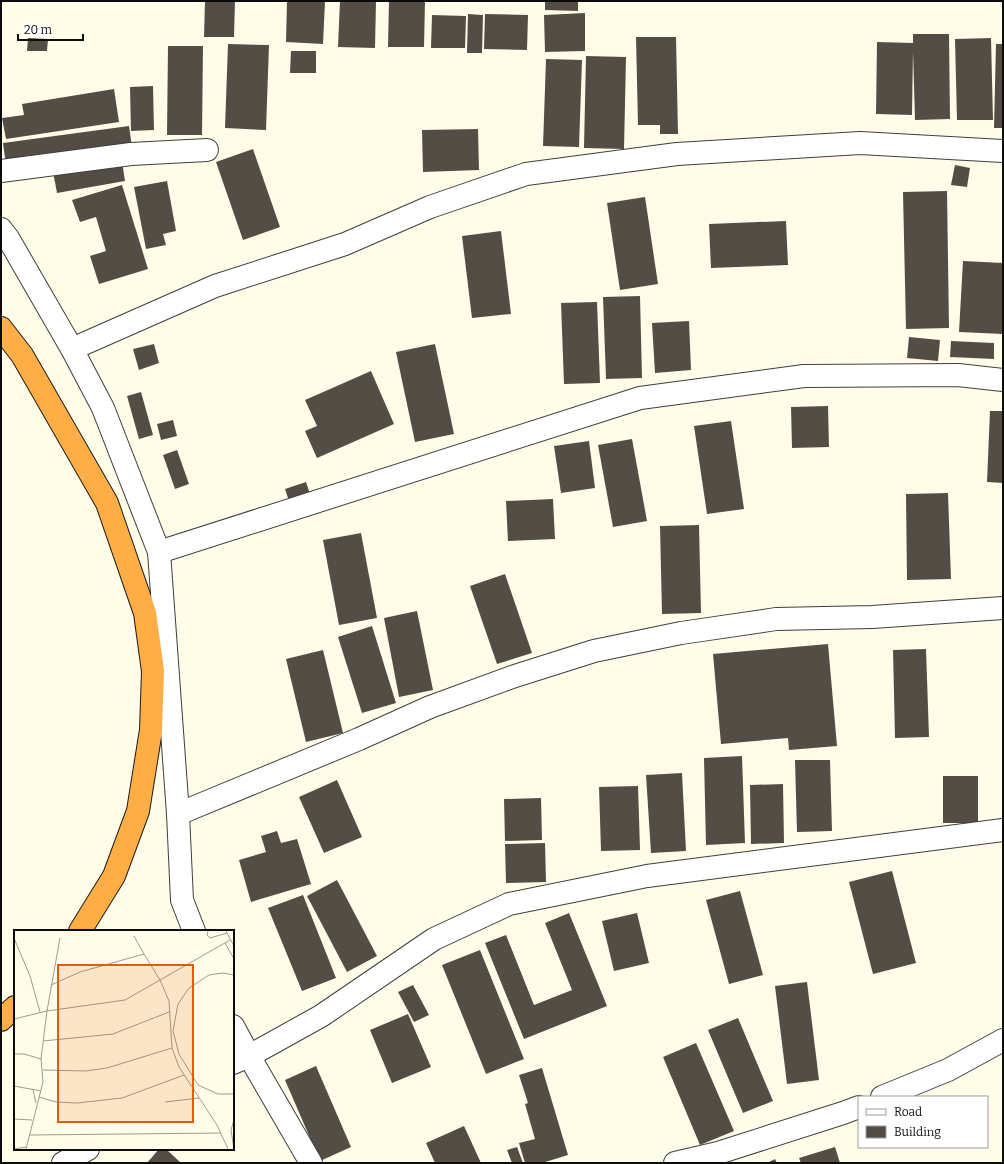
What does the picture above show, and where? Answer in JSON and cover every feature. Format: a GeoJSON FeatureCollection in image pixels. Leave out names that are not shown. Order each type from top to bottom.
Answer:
{"type":"FeatureCollection","features":[{"type":"Feature","properties":{"kind":"highway"},"geometry":{"type":"LineString","coordinates":[[1,328],[22,355],[107,503],[145,613],[153,671],[151,730],[138,811],[114,876],[81,930]]}},
{"type":"Feature","properties":{"kind":"highway"},"geometry":{"type":"LineString","coordinates":[[1,1020],[14,1009]]}},
{"type":"Feature","properties":{"kind":"street"},"geometry":{"type":"LineString","coordinates":[[72,349],[215,286],[345,244],[430,207],[526,174],[677,154],[860,143],[1003,151]]}},
{"type":"Feature","properties":{"kind":"street"},"geometry":{"type":"LineString","coordinates":[[1,171],[131,154],[207,150]]}},
{"type":"Feature","properties":{"kind":"street"},"geometry":{"type":"LineString","coordinates":[[1,229],[8,238],[72,349],[104,408],[159,552],[178,814],[182,900],[194,930]]}},
{"type":"Feature","properties":{"kind":"street"},"geometry":{"type":"LineString","coordinates":[[159,552],[640,398],[804,376],[958,375],[1003,380]]}},
{"type":"Feature","properties":{"kind":"street"},"geometry":{"type":"LineString","coordinates":[[178,814],[359,739],[430,707],[515,676],[594,651],[681,633],[776,619],[872,617],[1003,608]]}},
{"type":"Feature","properties":{"kind":"street"},"geometry":{"type":"LineString","coordinates":[[241,1059],[322,1016],[434,939],[509,904],[647,876],[1003,830]]}},
{"type":"Feature","properties":{"kind":"street"},"geometry":{"type":"LineString","coordinates":[[234,1030],[241,1059],[311,1163]]}},
{"type":"Feature","properties":{"kind":"street"},"geometry":{"type":"LineString","coordinates":[[884,1096],[948,1070],[1003,1040]]}},
{"type":"Feature","properties":{"kind":"street"},"geometry":{"type":"LineString","coordinates":[[676,1163],[718,1153],[858,1107]]}},
{"type":"Feature","properties":{"kind":"street"},"geometry":{"type":"LineString","coordinates":[[63,1163],[86,1150]]}},
{"type":"Feature","properties":{"kind":"building"},"geometry":{"type":"Polygon","coordinates":[[[205,1],[235,1],[234,37],[204,37],[205,1]]]}},
{"type":"Feature","properties":{"kind":"building"},"geometry":{"type":"Polygon","coordinates":[[[287,1],[325,1],[323,44],[286,42],[287,1]]]}},
{"type":"Feature","properties":{"kind":"building"},"geometry":{"type":"Polygon","coordinates":[[[340,1],[376,1],[375,48],[338,47],[340,1]]]}},
{"type":"Feature","properties":{"kind":"building"},"geometry":{"type":"Polygon","coordinates":[[[389,1],[425,1],[424,47],[388,47],[389,1]]]}},
{"type":"Feature","properties":{"kind":"building"},"geometry":{"type":"Polygon","coordinates":[[[545,1],[578,1],[578,11],[545,10],[545,1]]]}},
{"type":"Feature","properties":{"kind":"building"},"geometry":{"type":"Polygon","coordinates":[[[585,13],[585,51],[545,52],[544,15],[585,13]]]}},
{"type":"Feature","properties":{"kind":"building"},"geometry":{"type":"Polygon","coordinates":[[[468,14],[483,15],[482,53],[467,53],[468,14]]]}},
{"type":"Feature","properties":{"kind":"building"},"geometry":{"type":"Polygon","coordinates":[[[485,14],[528,15],[527,50],[484,49],[485,14]]]}},
{"type":"Feature","properties":{"kind":"building"},"geometry":{"type":"Polygon","coordinates":[[[432,15],[466,16],[465,48],[431,48],[432,15]]]}},
{"type":"Feature","properties":{"kind":"building"},"geometry":{"type":"Polygon","coordinates":[[[913,34],[949,34],[950,119],[915,120],[913,51],[912,115],[876,114],[877,42],[913,43],[913,34]]]}},
{"type":"Feature","properties":{"kind":"building"},"geometry":{"type":"Polygon","coordinates":[[[636,37],[676,37],[678,134],[660,134],[660,125],[638,125],[636,37]]]}},
{"type":"Feature","properties":{"kind":"building"},"geometry":{"type":"Polygon","coordinates":[[[28,38],[48,39],[47,51],[27,51],[28,38]]]}},
{"type":"Feature","properties":{"kind":"building"},"geometry":{"type":"Polygon","coordinates":[[[991,38],[993,120],[957,120],[955,39],[991,38]]]}},
{"type":"Feature","properties":{"kind":"building"},"geometry":{"type":"Polygon","coordinates":[[[228,44],[269,45],[266,130],[225,128],[228,44]]]}},
{"type":"Feature","properties":{"kind":"building"},"geometry":{"type":"Polygon","coordinates":[[[996,44],[1003,44],[1003,128],[994,128],[996,44]]]}},
{"type":"Feature","properties":{"kind":"building"},"geometry":{"type":"Polygon","coordinates":[[[168,46],[203,46],[202,135],[167,135],[168,46]]]}},
{"type":"Feature","properties":{"kind":"building"},"geometry":{"type":"Polygon","coordinates":[[[291,51],[316,51],[316,73],[290,73],[291,51]]]}},
{"type":"Feature","properties":{"kind":"building"},"geometry":{"type":"Polygon","coordinates":[[[586,56],[626,57],[624,149],[584,148],[586,56]]]}},
{"type":"Feature","properties":{"kind":"building"},"geometry":{"type":"Polygon","coordinates":[[[546,59],[582,60],[579,147],[543,146],[546,59]]]}},
{"type":"Feature","properties":{"kind":"building"},"geometry":{"type":"Polygon","coordinates":[[[153,86],[154,130],[131,131],[130,87],[153,86]]]}},
{"type":"Feature","properties":{"kind":"building"},"geometry":{"type":"Polygon","coordinates":[[[114,89],[119,122],[6,139],[2,118],[24,115],[22,104],[114,89]]]}},
{"type":"Feature","properties":{"kind":"building"},"geometry":{"type":"Polygon","coordinates":[[[129,126],[132,147],[6,165],[3,143],[129,126]]]}},
{"type":"Feature","properties":{"kind":"building"},"geometry":{"type":"Polygon","coordinates":[[[478,129],[479,170],[423,172],[422,130],[478,129]]]}},
{"type":"Feature","properties":{"kind":"building"},"geometry":{"type":"Polygon","coordinates":[[[253,149],[280,227],[243,240],[216,162],[253,149]]]}},
{"type":"Feature","properties":{"kind":"building"},"geometry":{"type":"Polygon","coordinates":[[[122,161],[125,181],[57,193],[53,172],[122,161]]]}},
{"type":"Feature","properties":{"kind":"building"},"geometry":{"type":"Polygon","coordinates":[[[955,165],[970,168],[967,187],[951,185],[955,165]]]}},
{"type":"Feature","properties":{"kind":"building"},"geometry":{"type":"Polygon","coordinates":[[[167,181],[176,231],[163,234],[166,245],[146,249],[134,187],[167,181]]]}},
{"type":"Feature","properties":{"kind":"building"},"geometry":{"type":"Polygon","coordinates":[[[122,185],[148,269],[99,284],[90,256],[106,251],[96,217],[80,222],[72,200],[122,185]]]}},
{"type":"Feature","properties":{"kind":"building"},"geometry":{"type":"Polygon","coordinates":[[[947,191],[949,328],[906,329],[903,192],[947,191]]]}},
{"type":"Feature","properties":{"kind":"building"},"geometry":{"type":"Polygon","coordinates":[[[645,197],[658,284],[620,290],[607,203],[645,197]]]}},
{"type":"Feature","properties":{"kind":"building"},"geometry":{"type":"Polygon","coordinates":[[[786,221],[788,265],[711,268],[709,224],[786,221]]]}},
{"type":"Feature","properties":{"kind":"building"},"geometry":{"type":"Polygon","coordinates":[[[501,231],[511,314],[472,318],[462,236],[501,231]]]}},
{"type":"Feature","properties":{"kind":"building"},"geometry":{"type":"Polygon","coordinates":[[[963,261],[1003,263],[1003,334],[959,332],[963,261]]]}},
{"type":"Feature","properties":{"kind":"building"},"geometry":{"type":"Polygon","coordinates":[[[640,296],[642,378],[606,379],[603,297],[640,296]]]}},
{"type":"Feature","properties":{"kind":"building"},"geometry":{"type":"Polygon","coordinates":[[[597,302],[600,383],[564,384],[561,303],[597,302]]]}},
{"type":"Feature","properties":{"kind":"building"},"geometry":{"type":"Polygon","coordinates":[[[689,321],[691,370],[655,373],[652,323],[689,321]]]}},
{"type":"Feature","properties":{"kind":"building"},"geometry":{"type":"Polygon","coordinates":[[[909,337],[940,340],[938,361],[907,358],[909,337]]]}},
{"type":"Feature","properties":{"kind":"building"},"geometry":{"type":"Polygon","coordinates":[[[951,341],[994,343],[994,359],[950,357],[951,341]]]}},
{"type":"Feature","properties":{"kind":"building"},"geometry":{"type":"Polygon","coordinates":[[[154,344],[159,363],[139,370],[133,349],[154,344]]]}},
{"type":"Feature","properties":{"kind":"building"},"geometry":{"type":"Polygon","coordinates":[[[435,344],[454,434],[415,442],[396,352],[435,344]]]}},
{"type":"Feature","properties":{"kind":"building"},"geometry":{"type":"Polygon","coordinates":[[[371,371],[394,424],[317,458],[305,431],[317,426],[305,400],[371,371]]]}},
{"type":"Feature","properties":{"kind":"building"},"geometry":{"type":"Polygon","coordinates":[[[141,392],[153,435],[139,439],[127,396],[141,392]]]}},
{"type":"Feature","properties":{"kind":"building"},"geometry":{"type":"Polygon","coordinates":[[[828,406],[829,447],[792,448],[791,407],[828,406]]]}},
{"type":"Feature","properties":{"kind":"building"},"geometry":{"type":"Polygon","coordinates":[[[990,411],[1003,411],[1003,483],[987,482],[990,411]]]}},
{"type":"Feature","properties":{"kind":"building"},"geometry":{"type":"Polygon","coordinates":[[[173,420],[177,436],[161,440],[157,424],[173,420]]]}},
{"type":"Feature","properties":{"kind":"building"},"geometry":{"type":"Polygon","coordinates":[[[731,421],[744,509],[707,514],[694,426],[731,421]]]}},
{"type":"Feature","properties":{"kind":"building"},"geometry":{"type":"Polygon","coordinates":[[[632,439],[647,521],[613,527],[598,445],[632,439]]]}},
{"type":"Feature","properties":{"kind":"building"},"geometry":{"type":"Polygon","coordinates":[[[589,441],[595,488],[561,493],[554,446],[589,441]]]}},
{"type":"Feature","properties":{"kind":"building"},"geometry":{"type":"Polygon","coordinates":[[[177,450],[189,484],[175,489],[163,455],[177,450]]]}},
{"type":"Feature","properties":{"kind":"building"},"geometry":{"type":"Polygon","coordinates":[[[306,482],[311,497],[290,504],[285,489],[306,482]]]}},
{"type":"Feature","properties":{"kind":"building"},"geometry":{"type":"Polygon","coordinates":[[[948,493],[951,579],[907,580],[906,494],[948,493]]]}},
{"type":"Feature","properties":{"kind":"building"},"geometry":{"type":"Polygon","coordinates":[[[553,499],[555,539],[508,541],[506,501],[553,499]]]}},
{"type":"Feature","properties":{"kind":"building"},"geometry":{"type":"Polygon","coordinates":[[[699,525],[701,613],[662,614],[660,526],[699,525]]]}},
{"type":"Feature","properties":{"kind":"building"},"geometry":{"type":"Polygon","coordinates":[[[361,533],[377,618],[339,625],[323,540],[361,533]]]}},
{"type":"Feature","properties":{"kind":"building"},"geometry":{"type":"Polygon","coordinates":[[[505,574],[532,653],[497,664],[470,586],[505,574]]]}},
{"type":"Feature","properties":{"kind":"building"},"geometry":{"type":"Polygon","coordinates":[[[417,611],[433,690],[399,697],[384,618],[417,611]]]}},
{"type":"Feature","properties":{"kind":"building"},"geometry":{"type":"Polygon","coordinates":[[[372,626],[396,703],[362,713],[338,637],[372,626]]]}},
{"type":"Feature","properties":{"kind":"building"},"geometry":{"type":"Polygon","coordinates":[[[828,644],[837,746],[789,750],[788,738],[721,744],[713,654],[828,644]]]}},
{"type":"Feature","properties":{"kind":"building"},"geometry":{"type":"Polygon","coordinates":[[[926,649],[929,737],[895,738],[893,650],[926,649]]]}},
{"type":"Feature","properties":{"kind":"building"},"geometry":{"type":"Polygon","coordinates":[[[323,650],[343,733],[306,742],[286,659],[323,650]]]}},
{"type":"Feature","properties":{"kind":"building"},"geometry":{"type":"Polygon","coordinates":[[[742,756],[745,843],[706,845],[704,758],[742,756]]]}},
{"type":"Feature","properties":{"kind":"building"},"geometry":{"type":"Polygon","coordinates":[[[795,760],[830,760],[832,831],[797,832],[795,760]]]}},
{"type":"Feature","properties":{"kind":"building"},"geometry":{"type":"Polygon","coordinates":[[[682,773],[686,851],[651,853],[646,775],[682,773]]]}},
{"type":"Feature","properties":{"kind":"building"},"geometry":{"type":"Polygon","coordinates":[[[943,776],[978,776],[978,823],[943,823],[943,776]]]}},
{"type":"Feature","properties":{"kind":"building"},"geometry":{"type":"Polygon","coordinates":[[[337,780],[362,837],[324,853],[299,797],[337,780]]]}},
{"type":"Feature","properties":{"kind":"building"},"geometry":{"type":"Polygon","coordinates":[[[783,784],[784,843],[751,844],[750,785],[783,784]]]}},
{"type":"Feature","properties":{"kind":"building"},"geometry":{"type":"Polygon","coordinates":[[[638,786],[640,850],[601,851],[599,787],[638,786]]]}},
{"type":"Feature","properties":{"kind":"building"},"geometry":{"type":"Polygon","coordinates":[[[541,798],[542,840],[505,841],[504,799],[541,798]]]}},
{"type":"Feature","properties":{"kind":"building"},"geometry":{"type":"Polygon","coordinates":[[[277,831],[281,843],[297,839],[311,884],[251,902],[239,860],[266,852],[261,836],[277,831]]]}},
{"type":"Feature","properties":{"kind":"building"},"geometry":{"type":"Polygon","coordinates":[[[545,843],[546,882],[506,883],[505,844],[545,843]]]}},
{"type":"Feature","properties":{"kind":"building"},"geometry":{"type":"Polygon","coordinates":[[[892,871],[916,963],[873,974],[849,882],[892,871]]]}},
{"type":"Feature","properties":{"kind":"building"},"geometry":{"type":"Polygon","coordinates":[[[337,880],[377,956],[347,972],[307,896],[337,880]]]}},
{"type":"Feature","properties":{"kind":"building"},"geometry":{"type":"Polygon","coordinates":[[[740,891],[763,975],[729,984],[706,900],[740,891]]]}},
{"type":"Feature","properties":{"kind":"building"},"geometry":{"type":"Polygon","coordinates":[[[303,895],[336,978],[302,991],[268,908],[303,895]]]}},
{"type":"Feature","properties":{"kind":"building"},"geometry":{"type":"Polygon","coordinates":[[[569,913],[607,1006],[524,1039],[485,943],[506,935],[534,1005],[572,990],[545,923],[569,913]]]}},
{"type":"Feature","properties":{"kind":"building"},"geometry":{"type":"Polygon","coordinates":[[[637,913],[649,963],[614,971],[602,921],[637,913]]]}},
{"type":"Feature","properties":{"kind":"building"},"geometry":{"type":"Polygon","coordinates":[[[480,950],[524,1059],[486,1074],[442,965],[480,950]]]}},
{"type":"Feature","properties":{"kind":"building"},"geometry":{"type":"Polygon","coordinates":[[[807,982],[819,1080],[787,1084],[775,986],[807,982]]]}},
{"type":"Feature","properties":{"kind":"building"},"geometry":{"type":"Polygon","coordinates":[[[413,985],[429,1015],[414,1022],[398,992],[413,985]]]}},
{"type":"Feature","properties":{"kind":"building"},"geometry":{"type":"Polygon","coordinates":[[[408,1014],[431,1067],[392,1083],[370,1030],[408,1014]]]}},
{"type":"Feature","properties":{"kind":"building"},"geometry":{"type":"Polygon","coordinates":[[[738,1018],[773,1101],[743,1113],[708,1030],[738,1018]]]}},
{"type":"Feature","properties":{"kind":"building"},"geometry":{"type":"Polygon","coordinates":[[[696,1043],[734,1131],[700,1145],[663,1057],[696,1043]]]}},
{"type":"Feature","properties":{"kind":"building"},"geometry":{"type":"Polygon","coordinates":[[[316,1066],[351,1147],[320,1161],[285,1080],[316,1066]]]}},
{"type":"Feature","properties":{"kind":"building"},"geometry":{"type":"Polygon","coordinates":[[[542,1068],[568,1155],[542,1163],[525,1163],[519,1143],[535,1139],[525,1104],[528,1103],[519,1075],[542,1068]]]}},
{"type":"Feature","properties":{"kind":"building"},"geometry":{"type":"Polygon","coordinates":[[[464,1126],[481,1163],[435,1163],[426,1143],[464,1126]]]}},
{"type":"Feature","properties":{"kind":"building"},"geometry":{"type":"Polygon","coordinates":[[[517,1147],[523,1163],[512,1163],[507,1150],[517,1147]]]}},
{"type":"Feature","properties":{"kind":"building"},"geometry":{"type":"Polygon","coordinates":[[[835,1147],[840,1163],[801,1163],[799,1158],[835,1147]]]}},
{"type":"Feature","properties":{"kind":"building"},"geometry":{"type":"Polygon","coordinates":[[[158,1150],[167,1150],[181,1163],[147,1163],[158,1150]]]}},
{"type":"Feature","properties":{"kind":"building"},"geometry":{"type":"Polygon","coordinates":[[[775,1159],[777,1163],[767,1163],[775,1159]]]}}]}
